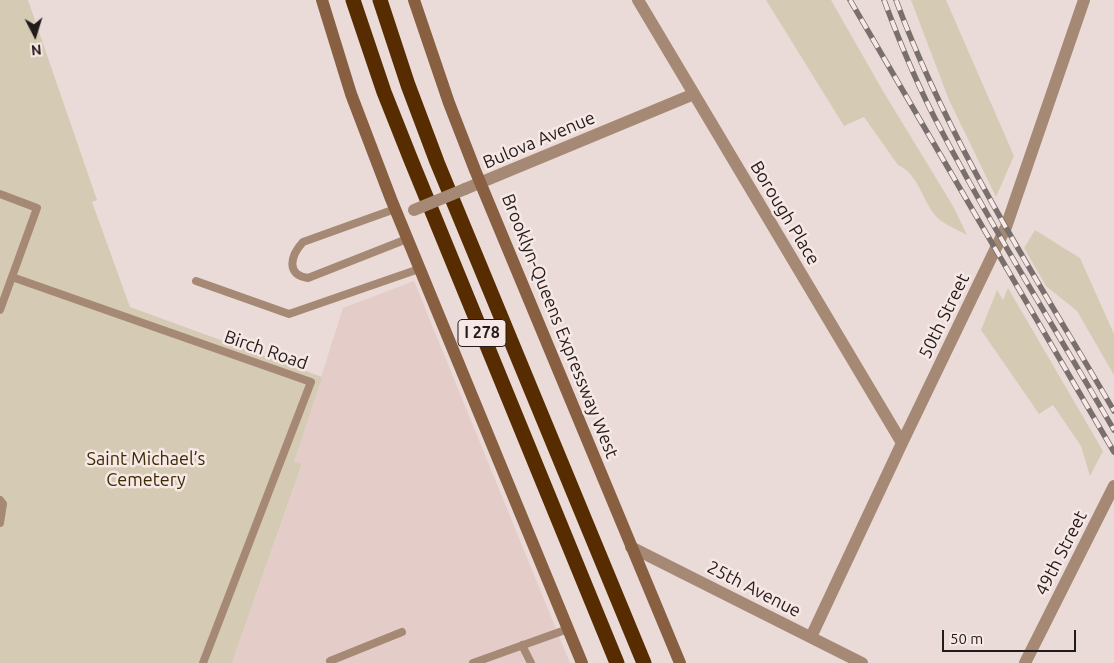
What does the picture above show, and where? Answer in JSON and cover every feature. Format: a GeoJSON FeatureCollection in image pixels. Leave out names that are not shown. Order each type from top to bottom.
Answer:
{"type":"FeatureCollection","features":[{"type":"Feature","properties":{"kind":"highway","name":"I 278"},"geometry":{"type":"LineString","coordinates":[[354,0],[381,84],[410,160],[617,663]]}},
{"type":"Feature","properties":{"kind":"highway","name":"I 278"},"geometry":{"type":"LineString","coordinates":[[380,0],[399,60],[431,146],[645,663]]}},
{"type":"Feature","properties":{"kind":"street"},"geometry":{"type":"LineString","coordinates":[[322,0],[352,94],[407,239],[582,663]]}},
{"type":"Feature","properties":{"kind":"street","name":"Brooklyn-Queens Expressway West"},"geometry":{"type":"LineString","coordinates":[[414,0],[449,103],[481,183],[630,547],[680,663]]}},
{"type":"Feature","properties":{"kind":"street","name":"Borough Place"},"geometry":{"type":"LineString","coordinates":[[638,0],[902,443]]}},
{"type":"Feature","properties":{"kind":"street","name":"50th Street"},"geometry":{"type":"LineString","coordinates":[[811,638],[1006,227],[1084,0]]}},
{"type":"Feature","properties":{"kind":"street","name":"Bulova Avenue"},"geometry":{"type":"LineString","coordinates":[[397,213],[414,210],[694,94]]}},
{"type":"Feature","properties":{"kind":"street","name":"49th Street"},"geometry":{"type":"LineString","coordinates":[[1025,663],[1114,486]]}},
{"type":"Feature","properties":{"kind":"street","name":"25th Avenue"},"geometry":{"type":"LineString","coordinates":[[630,547],[862,663]]}},
{"type":"Feature","properties":{"kind":"lane"},"geometry":{"type":"LineString","coordinates":[[0,194],[37,208],[0,310]]}},
{"type":"Feature","properties":{"kind":"lane"},"geometry":{"type":"LineString","coordinates":[[397,213],[303,242],[296,250],[292,262],[294,272],[299,277],[308,278],[407,239]]}},
{"type":"Feature","properties":{"kind":"lane"},"geometry":{"type":"LineString","coordinates":[[196,281],[289,314],[419,269]]}},
{"type":"Feature","properties":{"kind":"lane","name":"Birch Road"},"geometry":{"type":"LineString","coordinates":[[12,276],[311,382],[202,663]]}},
{"type":"Feature","properties":{"kind":"lane"},"geometry":{"type":"LineString","coordinates":[[0,500],[3,504],[0,523]]}},
{"type":"Feature","properties":{"kind":"lane"},"geometry":{"type":"LineString","coordinates":[[473,663],[568,629]]}},
{"type":"Feature","properties":{"kind":"lane"},"geometry":{"type":"LineString","coordinates":[[331,663],[330,661],[402,632]]}},
{"type":"Feature","properties":{"kind":"lane"},"geometry":{"type":"LineString","coordinates":[[522,645],[531,663]]}},
{"type":"Feature","properties":{"kind":"shaded area"},"geometry":{"type":"Polygon","coordinates":[[[414,281],[570,663],[232,663],[302,465],[294,462],[343,308],[414,281]]]}},
{"type":"Feature","properties":{"kind":"green space","name":"Saint Michael’s Cemetery"},"geometry":{"type":"Polygon","coordinates":[[[0,0],[28,0],[97,200],[92,202],[130,307],[322,377],[294,462],[302,464],[232,663],[0,663],[0,0]]]}},
{"type":"Feature","properties":{"kind":"green space"},"geometry":{"type":"Polygon","coordinates":[[[766,0],[831,0],[883,91],[953,206],[967,235],[937,218],[915,180],[905,169],[898,165],[864,117],[844,126],[766,0]]]}},
{"type":"Feature","properties":{"kind":"green space"},"geometry":{"type":"Polygon","coordinates":[[[911,0],[946,0],[1014,156],[996,197],[949,100],[911,0]]]}},
{"type":"Feature","properties":{"kind":"green space"},"geometry":{"type":"Polygon","coordinates":[[[1035,230],[1080,258],[1114,334],[1114,375],[1077,311],[1046,286],[1024,248],[1035,230]]]}},
{"type":"Feature","properties":{"kind":"green space"},"geometry":{"type":"Polygon","coordinates":[[[1008,288],[1103,451],[1090,476],[1081,446],[1053,405],[1039,414],[981,330],[997,290],[1003,300],[1008,288]]]}},
{"type":"Feature","properties":{"kind":"railway"},"geometry":{"type":"LineString","coordinates":[[850,0],[1114,452]]}},
{"type":"Feature","properties":{"kind":"railway"},"geometry":{"type":"LineString","coordinates":[[884,0],[910,65],[940,128],[1003,242],[1114,430]]}},
{"type":"Feature","properties":{"kind":"railway"},"geometry":{"type":"LineString","coordinates":[[896,0],[918,54],[968,159],[1025,261],[1114,411]]}}]}
